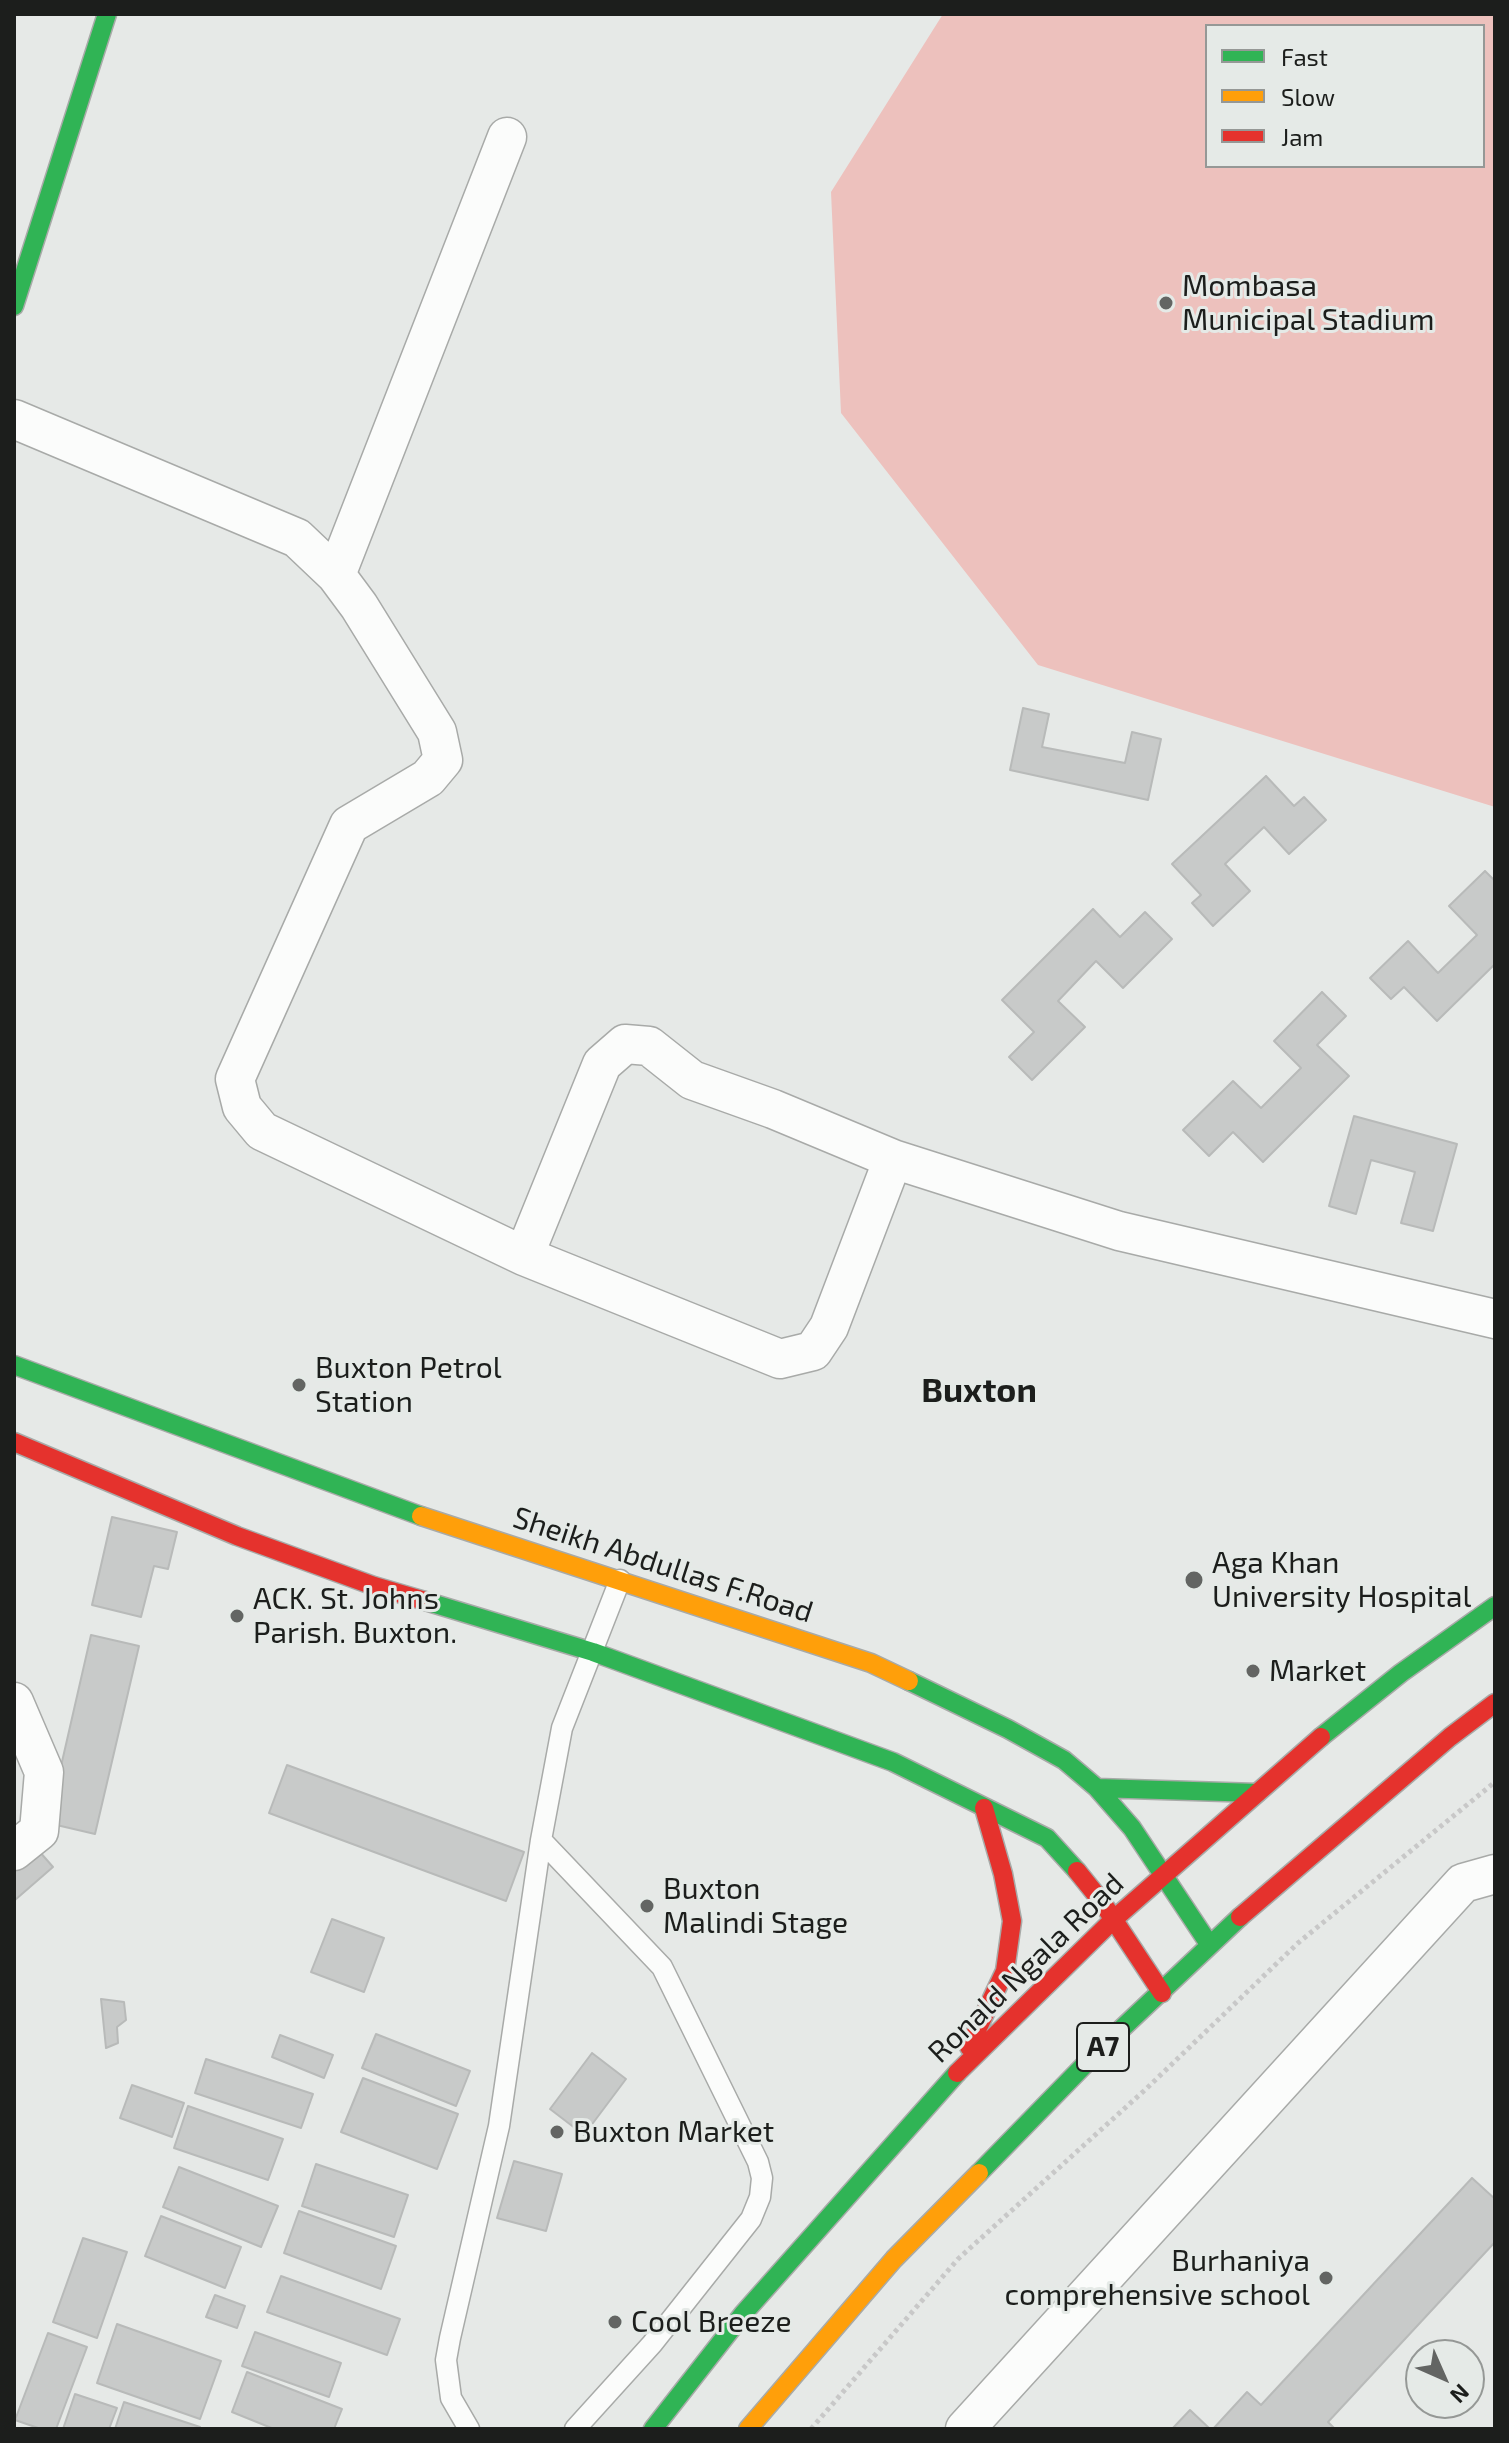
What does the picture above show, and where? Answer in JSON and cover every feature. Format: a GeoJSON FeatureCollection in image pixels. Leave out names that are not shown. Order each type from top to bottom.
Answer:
{"type":"FeatureCollection","features":[{"type":"Feature","properties":{"kind":"main road"},"geometry":{"type":"LineString","coordinates":[[14,306],[107,14]]}},
{"type":"Feature","properties":{"kind":"main road","name":"Sheikh Abdullas F.Road"},"geometry":{"type":"LineString","coordinates":[[14,1365],[432,1520],[871,1663],[1008,1729],[1064,1760],[1097,1788],[1132,1828],[1209,1944]]}},
{"type":"Feature","properties":{"kind":"main road"},"geometry":{"type":"LineString","coordinates":[[14,1445],[237,1536],[374,1586],[593,1652],[724,1698],[893,1762],[984,1808],[1019,1822],[1047,1838],[1102,1902],[1162,1993]]}},
{"type":"Feature","properties":{"kind":"main road","name":"Ronald Ngala Road"},"geometry":{"type":"LineString","coordinates":[[653,2429],[743,2314],[956,2074],[1113,1920],[1378,1691],[1495,1606]]}},
{"type":"Feature","properties":{"kind":"main road","name":"A7"},"geometry":{"type":"LineString","coordinates":[[748,2429],[894,2259],[1098,2051],[1162,1993],[1209,1944],[1450,1737],[1495,1703]]}},
{"type":"Feature","properties":{"kind":"main road"},"geometry":{"type":"LineString","coordinates":[[1097,1788],[1257,1793]]}},
{"type":"Feature","properties":{"kind":"main road"},"geometry":{"type":"LineString","coordinates":[[956,2074],[1005,1971],[1012,1921],[1003,1874],[984,1808]]}},
{"type":"Feature","properties":{"kind":"street"},"geometry":{"type":"LineString","coordinates":[[336,575],[507,137]]}},
{"type":"Feature","properties":{"kind":"street"},"geometry":{"type":"LineString","coordinates":[[14,419],[297,538],[336,575],[359,606],[437,732],[443,760],[428,778],[349,825],[235,1079],[242,1107],[262,1131],[524,1256],[780,1359],[813,1351],[829,1327],[893,1159]]}},
{"type":"Feature","properties":{"kind":"street"},"geometry":{"type":"LineString","coordinates":[[524,1256],[602,1064],[625,1044],[649,1046],[692,1080],[773,1109],[893,1159],[1119,1231],[1495,1319]]}},
{"type":"Feature","properties":{"kind":"street"},"geometry":{"type":"LineString","coordinates":[[14,1702],[44,1772],[39,1831],[14,1851]]}},
{"type":"Feature","properties":{"kind":"street"},"geometry":{"type":"LineString","coordinates":[[965,2429],[1463,1883],[1495,1874]]}},
{"type":"Feature","properties":{"kind":"lane"},"geometry":{"type":"LineString","coordinates":[[469,2429],[451,2398],[446,2360],[499,2126],[541,1840],[562,1728],[620,1580]]}},
{"type":"Feature","properties":{"kind":"lane"},"geometry":{"type":"LineString","coordinates":[[541,1840],[662,1967],[758,2162],[762,2178],[760,2197],[751,2219],[652,2344],[575,2429]]}},
{"type":"Feature","properties":{"kind":"path"},"geometry":{"type":"LineString","coordinates":[[811,2429],[958,2259],[1146,2089],[1298,1943],[1495,1782]]}},
{"type":"Feature","properties":{"kind":"shaded area","name":"Mombasa Municipal Stadium"},"geometry":{"type":"Polygon","coordinates":[[[943,14],[1495,14],[1495,807],[1038,665],[841,413],[831,192],[943,14]]]}},
{"type":"Feature","properties":{"kind":"building"},"geometry":{"type":"Polygon","coordinates":[[[1023,708],[1049,714],[1042,747],[1125,763],[1132,732],[1161,739],[1148,800],[1010,770],[1023,708]]]}},
{"type":"Feature","properties":{"kind":"building"},"geometry":{"type":"Polygon","coordinates":[[[1266,776],[1294,806],[1304,797],[1326,820],[1289,854],[1264,827],[1225,864],[1250,891],[1213,926],[1192,903],[1201,895],[1172,864],[1266,776]]]}},
{"type":"Feature","properties":{"kind":"building"},"geometry":{"type":"Polygon","coordinates":[[[1485,871],[1495,881],[1495,964],[1437,1021],[1404,987],[1391,999],[1370,978],[1408,941],[1438,973],[1477,935],[1449,906],[1485,871]]]}},
{"type":"Feature","properties":{"kind":"building"},"geometry":{"type":"Polygon","coordinates":[[[1093,909],[1120,937],[1145,912],[1172,939],[1123,988],[1096,961],[1058,1001],[1085,1027],[1032,1080],[1009,1057],[1034,1032],[1002,1000],[1093,909]]]}},
{"type":"Feature","properties":{"kind":"building"},"geometry":{"type":"Polygon","coordinates":[[[1322,992],[1346,1016],[1317,1045],[1349,1076],[1263,1162],[1233,1132],[1209,1156],[1183,1130],[1233,1081],[1261,1108],[1301,1068],[1274,1041],[1322,992]]]}},
{"type":"Feature","properties":{"kind":"building"},"geometry":{"type":"Polygon","coordinates":[[[1354,1116],[1457,1144],[1433,1231],[1401,1223],[1415,1172],[1371,1160],[1356,1214],[1329,1206],[1354,1116]]]}},
{"type":"Feature","properties":{"kind":"building"},"geometry":{"type":"Polygon","coordinates":[[[112,1517],[177,1532],[168,1569],[154,1566],[141,1617],[92,1605],[112,1517]]]}},
{"type":"Feature","properties":{"kind":"building"},"geometry":{"type":"Polygon","coordinates":[[[91,1635],[139,1646],[95,1834],[48,1823],[91,1635]]]}},
{"type":"Feature","properties":{"kind":"building"},"geometry":{"type":"Polygon","coordinates":[[[287,1765],[524,1852],[506,1901],[269,1813],[287,1765]]]}},
{"type":"Feature","properties":{"kind":"building"},"geometry":{"type":"Polygon","coordinates":[[[32,1843],[53,1867],[15,1900],[14,1859],[32,1843]]]}},
{"type":"Feature","properties":{"kind":"building"},"geometry":{"type":"Polygon","coordinates":[[[332,1919],[384,1938],[364,1992],[311,1972],[332,1919]]]}},
{"type":"Feature","properties":{"kind":"building"},"geometry":{"type":"Polygon","coordinates":[[[101,1999],[124,2002],[126,2020],[117,2027],[118,2043],[106,2048],[101,1999]]]}},
{"type":"Feature","properties":{"kind":"building"},"geometry":{"type":"Polygon","coordinates":[[[376,2034],[470,2071],[456,2106],[362,2068],[376,2034]]]}},
{"type":"Feature","properties":{"kind":"building"},"geometry":{"type":"Polygon","coordinates":[[[280,2035],[333,2055],[324,2078],[272,2057],[280,2035]]]}},
{"type":"Feature","properties":{"kind":"building"},"geometry":{"type":"Polygon","coordinates":[[[592,2053],[626,2079],[584,2135],[550,2109],[592,2053]]]}},
{"type":"Feature","properties":{"kind":"building"},"geometry":{"type":"Polygon","coordinates":[[[206,2059],[313,2094],[301,2128],[195,2093],[206,2059]]]}},
{"type":"Feature","properties":{"kind":"building"},"geometry":{"type":"Polygon","coordinates":[[[363,2078],[458,2114],[437,2169],[341,2132],[363,2078]]]}},
{"type":"Feature","properties":{"kind":"building"},"geometry":{"type":"Polygon","coordinates":[[[132,2085],[184,2103],[172,2137],[120,2118],[132,2085]]]}},
{"type":"Feature","properties":{"kind":"building"},"geometry":{"type":"Polygon","coordinates":[[[188,2106],[283,2139],[268,2180],[174,2148],[188,2106]]]}},
{"type":"Feature","properties":{"kind":"building"},"geometry":{"type":"Polygon","coordinates":[[[514,2161],[562,2174],[546,2231],[497,2218],[514,2161]]]}},
{"type":"Feature","properties":{"kind":"building"},"geometry":{"type":"Polygon","coordinates":[[[316,2164],[408,2195],[394,2237],[302,2206],[316,2164]]]}},
{"type":"Feature","properties":{"kind":"building"},"geometry":{"type":"Polygon","coordinates":[[[179,2167],[278,2206],[261,2247],[163,2207],[179,2167]]]}},
{"type":"Feature","properties":{"kind":"building"},"geometry":{"type":"Polygon","coordinates":[[[1472,2178],[1495,2199],[1495,2242],[1328,2422],[1335,2429],[1213,2429],[1247,2392],[1261,2405],[1472,2178]]]}},
{"type":"Feature","properties":{"kind":"building"},"geometry":{"type":"Polygon","coordinates":[[[299,2211],[396,2246],[381,2289],[284,2253],[299,2211]]]}},
{"type":"Feature","properties":{"kind":"building"},"geometry":{"type":"Polygon","coordinates":[[[161,2216],[241,2247],[225,2288],[145,2256],[161,2216]]]}},
{"type":"Feature","properties":{"kind":"building"},"geometry":{"type":"Polygon","coordinates":[[[83,2238],[127,2252],[97,2338],[53,2322],[83,2238]]]}},
{"type":"Feature","properties":{"kind":"building"},"geometry":{"type":"Polygon","coordinates":[[[281,2276],[400,2319],[387,2355],[267,2312],[281,2276]]]}},
{"type":"Feature","properties":{"kind":"building"},"geometry":{"type":"Polygon","coordinates":[[[215,2295],[245,2306],[237,2328],[206,2317],[215,2295]]]}},
{"type":"Feature","properties":{"kind":"building"},"geometry":{"type":"Polygon","coordinates":[[[117,2324],[221,2361],[200,2419],[97,2383],[117,2324]]]}},
{"type":"Feature","properties":{"kind":"building"},"geometry":{"type":"Polygon","coordinates":[[[255,2332],[341,2363],[329,2397],[242,2366],[255,2332]]]}},
{"type":"Feature","properties":{"kind":"building"},"geometry":{"type":"Polygon","coordinates":[[[48,2333],[87,2347],[56,2429],[41,2429],[15,2420],[48,2333]]]}},
{"type":"Feature","properties":{"kind":"building"},"geometry":{"type":"Polygon","coordinates":[[[247,2372],[342,2409],[334,2429],[274,2429],[232,2412],[247,2372]]]}},
{"type":"Feature","properties":{"kind":"building"},"geometry":{"type":"Polygon","coordinates":[[[75,2394],[117,2408],[109,2429],[63,2429],[75,2394]]]}},
{"type":"Feature","properties":{"kind":"building"},"geometry":{"type":"Polygon","coordinates":[[[124,2402],[200,2427],[115,2429],[124,2402]]]}},
{"type":"Feature","properties":{"kind":"building"},"geometry":{"type":"Polygon","coordinates":[[[1190,2410],[1210,2429],[1172,2429],[1190,2410]]]}},
{"type":"Feature","properties":{"kind":"traffic: fast"},"geometry":{"type":"LineString","coordinates":[[14,306],[107,14]]}},
{"type":"Feature","properties":{"kind":"traffic: fast"},"geometry":{"type":"LineString","coordinates":[[14,1365],[421,1516]]}},
{"type":"Feature","properties":{"kind":"traffic: fast"},"geometry":{"type":"LineString","coordinates":[[425,1601],[593,1652],[893,1762],[1047,1838],[1077,1871]]}},
{"type":"Feature","properties":{"kind":"traffic: fast"},"geometry":{"type":"LineString","coordinates":[[1321,1737],[1401,1673],[1495,1606]]}},
{"type":"Feature","properties":{"kind":"traffic: fast"},"geometry":{"type":"LineString","coordinates":[[909,1681],[1064,1760],[1097,1788],[1132,1828],[1209,1944]]}},
{"type":"Feature","properties":{"kind":"traffic: fast"},"geometry":{"type":"LineString","coordinates":[[1097,1788],[1257,1793]]}},
{"type":"Feature","properties":{"kind":"traffic: fast"},"geometry":{"type":"LineString","coordinates":[[979,2173],[1098,2051],[1240,1917]]}},
{"type":"Feature","properties":{"kind":"traffic: fast"},"geometry":{"type":"LineString","coordinates":[[653,2429],[743,2314],[957,2073]]}},
{"type":"Feature","properties":{"kind":"traffic: slow"},"geometry":{"type":"LineString","coordinates":[[421,1516],[871,1663],[909,1681]]}},
{"type":"Feature","properties":{"kind":"traffic: slow"},"geometry":{"type":"LineString","coordinates":[[748,2429],[894,2259],[979,2173]]}},
{"type":"Feature","properties":{"kind":"traffic: jam"},"geometry":{"type":"LineString","coordinates":[[14,1442],[237,1536],[374,1586],[425,1601]]}},
{"type":"Feature","properties":{"kind":"traffic: jam"},"geometry":{"type":"LineString","coordinates":[[1240,1917],[1450,1737],[1495,1703]]}},
{"type":"Feature","properties":{"kind":"traffic: jam"},"geometry":{"type":"LineString","coordinates":[[957,2073],[1113,1920],[1321,1737]]}},
{"type":"Feature","properties":{"kind":"traffic: jam"},"geometry":{"type":"LineString","coordinates":[[969,2047],[1005,1971],[1012,1921],[1003,1874],[984,1808]]}},
{"type":"Feature","properties":{"kind":"traffic: jam"},"geometry":{"type":"LineString","coordinates":[[1077,1871],[1102,1902],[1162,1993]]}},
{"type":"Feature","properties":{"kind":"place","name":"Mombasa Municipal Stadium"},"geometry":{"type":"Point","coordinates":[1166,303]}},
{"type":"Feature","properties":{"kind":"place","name":"Buxton Petrol Station"},"geometry":{"type":"Point","coordinates":[299,1385]}},
{"type":"Feature","properties":{"kind":"place","name":"Aga Khan University Hospital"},"geometry":{"type":"Point","coordinates":[1194,1580]}},
{"type":"Feature","properties":{"kind":"place","name":"ACK. St. Johns Parish. Buxton."},"geometry":{"type":"Point","coordinates":[237,1616]}},
{"type":"Feature","properties":{"kind":"place","name":"Market"},"geometry":{"type":"Point","coordinates":[1253,1671]}},
{"type":"Feature","properties":{"kind":"place","name":"Buxton Malindi Stage"},"geometry":{"type":"Point","coordinates":[647,1906]}},
{"type":"Feature","properties":{"kind":"place","name":"Buxton Market"},"geometry":{"type":"Point","coordinates":[557,2132]}},
{"type":"Feature","properties":{"kind":"place","name":"Burhaniya comprehensive school"},"geometry":{"type":"Point","coordinates":[1326,2278]}},
{"type":"Feature","properties":{"kind":"place","name":"Cool Breeze"},"geometry":{"type":"Point","coordinates":[615,2322]}},
{"type":"Feature","properties":{"kind":"district","name":"Buxton"},"geometry":{"type":"Point","coordinates":[979,1391]}}]}
